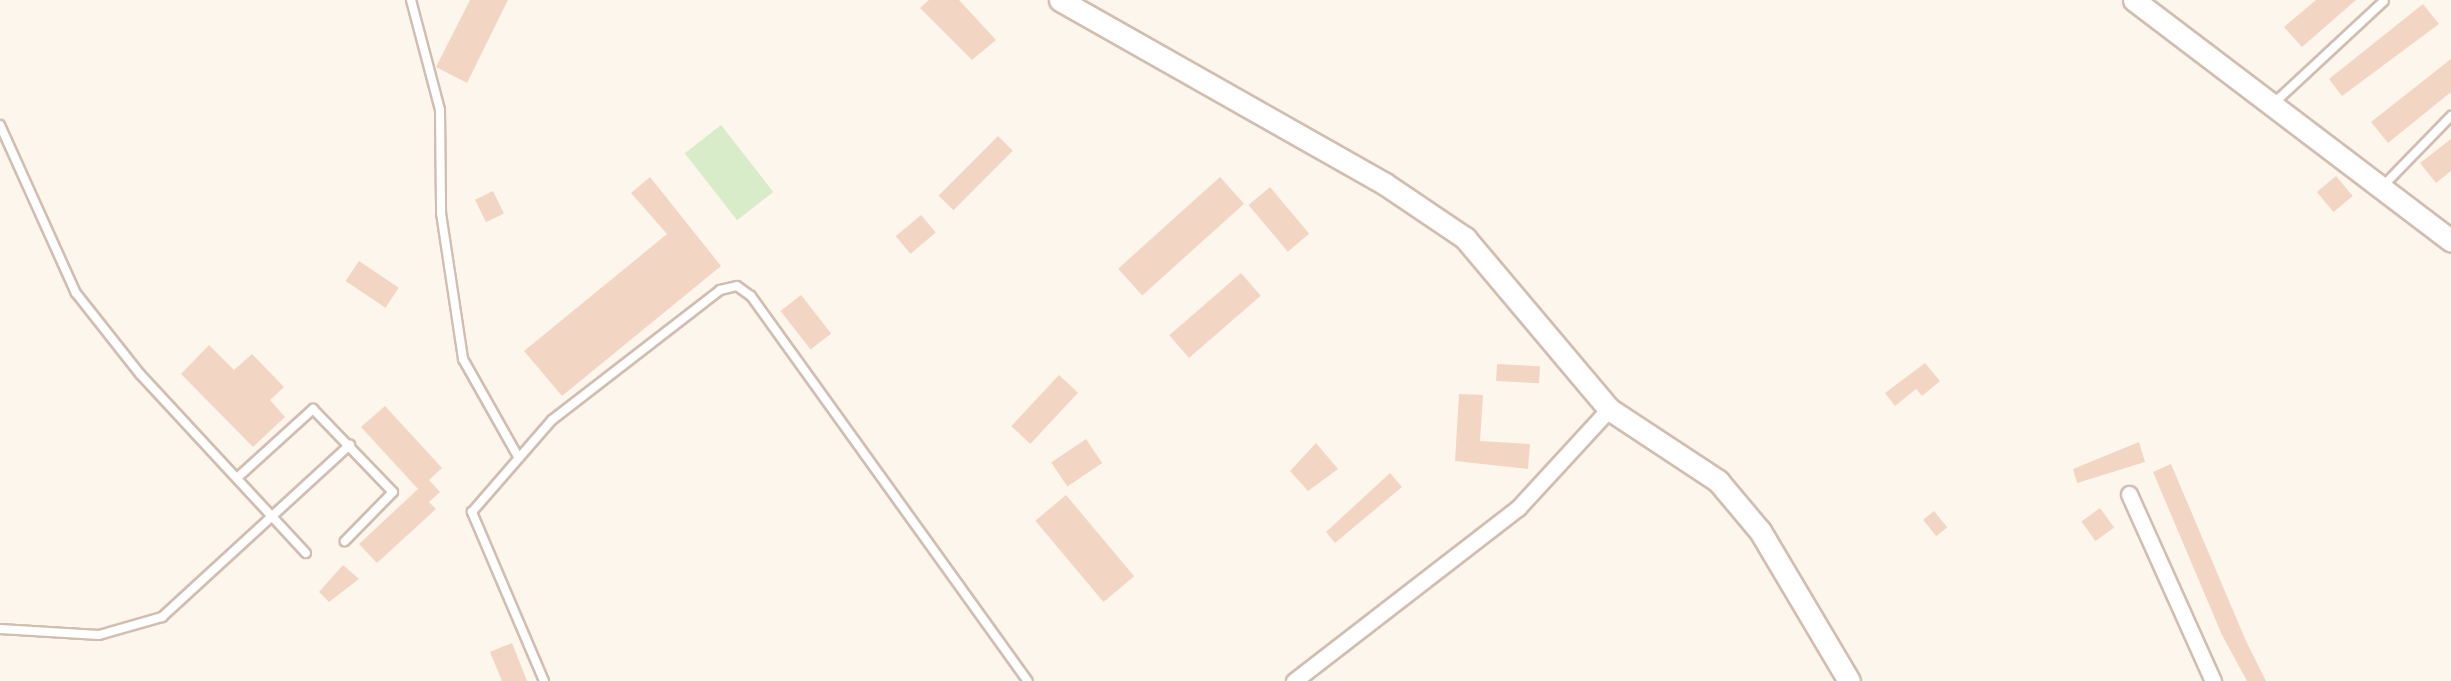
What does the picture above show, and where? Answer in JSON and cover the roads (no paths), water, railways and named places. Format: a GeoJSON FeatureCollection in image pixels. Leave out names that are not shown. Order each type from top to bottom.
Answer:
{"type":"FeatureCollection","features":[{"type":"Feature","properties":{"kind":"main road"},"geometry":{"type":"LineString","coordinates":[[1060,0],[1385,184],[1466,238],[1609,409],[1718,481],[1760,531],[1849,681]]}},
{"type":"Feature","properties":{"kind":"main road"},"geometry":{"type":"LineString","coordinates":[[2137,1],[2271,106],[2451,241]]}},
{"type":"Feature","properties":{"kind":"street"},"geometry":{"type":"LineString","coordinates":[[1294,681],[1518,508],[1609,409]]}},
{"type":"Feature","properties":{"kind":"street"},"geometry":{"type":"LineString","coordinates":[[2129,494],[2213,681]]}},
{"type":"Feature","properties":{"kind":"lane"},"geometry":{"type":"LineString","coordinates":[[411,0],[440,110],[441,213],[463,359],[517,454]]}},
{"type":"Feature","properties":{"kind":"lane"},"geometry":{"type":"LineString","coordinates":[[2271,106],[2384,1]]}},
{"type":"Feature","properties":{"kind":"lane"},"geometry":{"type":"LineString","coordinates":[[2380,189],[2451,116]]}},
{"type":"Feature","properties":{"kind":"lane"},"geometry":{"type":"LineString","coordinates":[[0,125],[76,293],[140,374],[306,553]]}},
{"type":"Feature","properties":{"kind":"lane"},"geometry":{"type":"LineString","coordinates":[[544,681],[472,512],[517,454],[616,368],[720,290],[737,286],[751,296],[1029,681]]}},
{"type":"Feature","properties":{"kind":"lane"},"geometry":{"type":"LineString","coordinates":[[237,478],[313,409],[393,492],[345,541]]}},
{"type":"Feature","properties":{"kind":"lane"},"geometry":{"type":"LineString","coordinates":[[0,629],[99,635],[162,617],[274,519],[350,445]]}}]}
